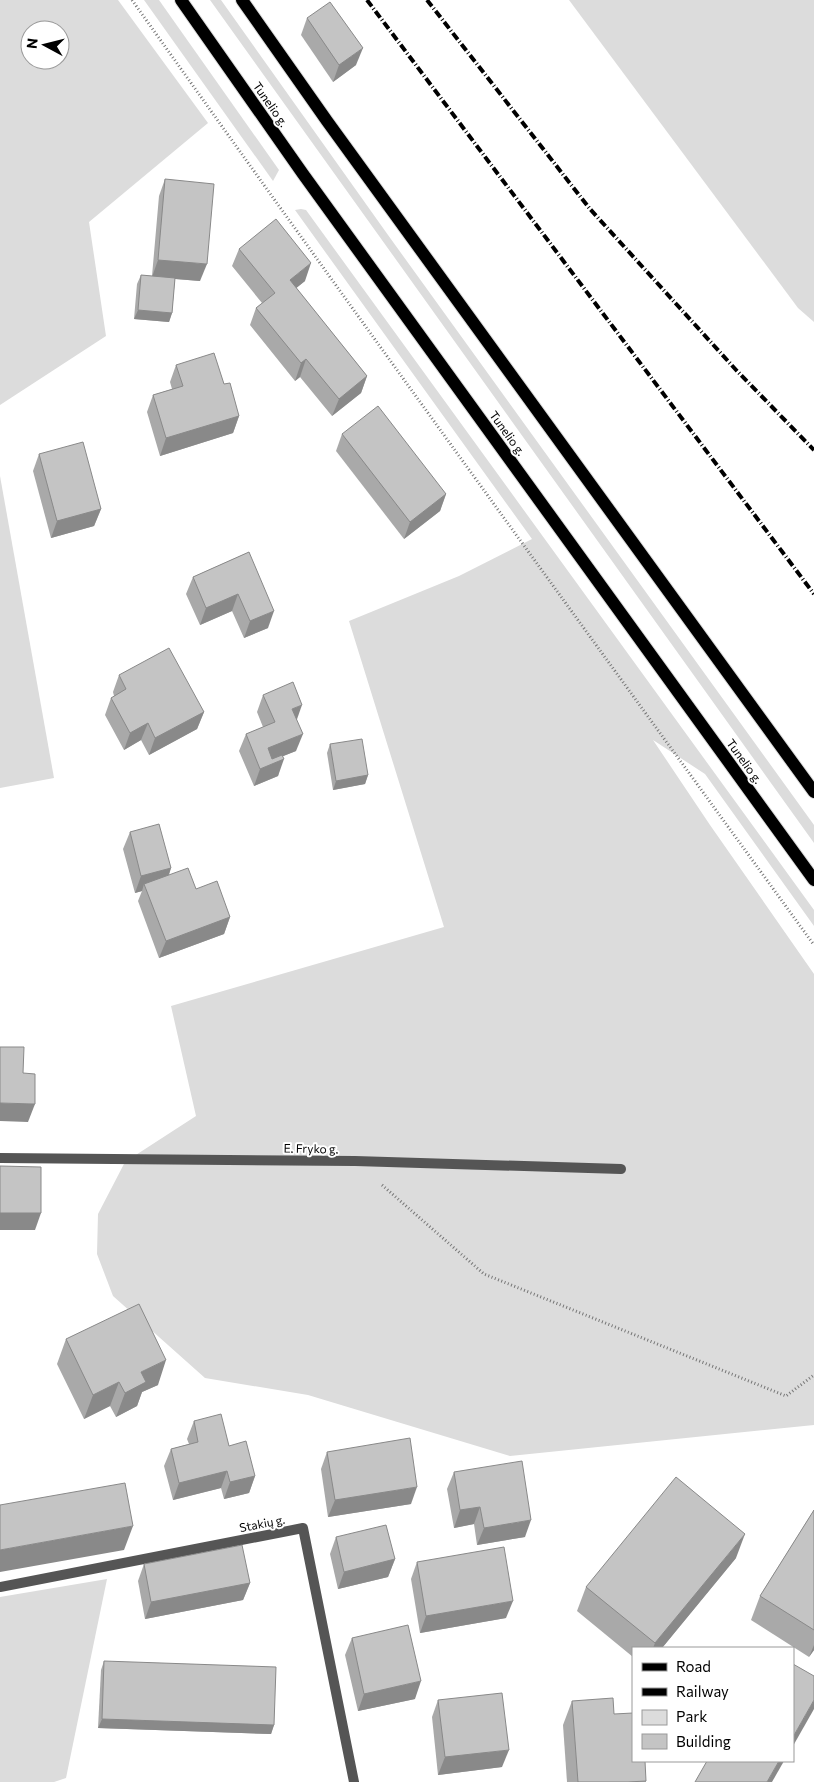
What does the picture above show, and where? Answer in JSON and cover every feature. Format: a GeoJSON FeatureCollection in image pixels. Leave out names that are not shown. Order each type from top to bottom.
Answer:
{"type":"FeatureCollection","features":[{"type":"Feature","properties":{"kind":"main road","name":"Tunelio g."},"geometry":{"type":"LineString","coordinates":[[181,0],[303,174],[814,880]]}},
{"type":"Feature","properties":{"kind":"main road"},"geometry":{"type":"LineString","coordinates":[[242,0],[333,129],[814,792]]}},
{"type":"Feature","properties":{"kind":"street","name":"E. Fryko g."},"geometry":{"type":"LineString","coordinates":[[0,1158],[355,1161],[621,1169]]}},
{"type":"Feature","properties":{"kind":"street","name":"Stakių g."},"geometry":{"type":"LineString","coordinates":[[0,1587],[303,1528],[354,1782]]}},
{"type":"Feature","properties":{"kind":"path"},"geometry":{"type":"LineString","coordinates":[[132,0],[624,685],[814,945]]}},
{"type":"Feature","properties":{"kind":"path"},"geometry":{"type":"LineString","coordinates":[[355,1161],[484,1274],[786,1396],[814,1374]]}},
{"type":"Feature","properties":{"kind":"green space"},"geometry":{"type":"Polygon","coordinates":[[[0,0],[118,0],[208,123],[89,222],[106,336],[0,405],[0,0]]]}},
{"type":"Feature","properties":{"kind":"green space"},"geometry":{"type":"Polygon","coordinates":[[[144,0],[159,0],[279,170],[273,181],[144,0]]]}},
{"type":"Feature","properties":{"kind":"green space"},"geometry":{"type":"Polygon","coordinates":[[[210,0],[221,0],[388,235],[814,825],[814,843],[210,0]]]}},
{"type":"Feature","properties":{"kind":"green space"},"geometry":{"type":"Polygon","coordinates":[[[569,0],[814,0],[814,322],[798,308],[569,0]]]}},
{"type":"Feature","properties":{"kind":"green space"},"geometry":{"type":"Polygon","coordinates":[[[295,210],[306,210],[814,910],[814,926],[705,774],[653,740],[814,974],[814,1425],[510,1456],[308,1395],[205,1378],[113,1296],[97,1254],[98,1214],[125,1162],[196,1116],[171,1006],[444,927],[349,621],[459,576],[532,539],[295,210]]]}},
{"type":"Feature","properties":{"kind":"green space"},"geometry":{"type":"Polygon","coordinates":[[[0,476],[54,778],[0,788],[0,476]]]}},
{"type":"Feature","properties":{"kind":"green space"},"geometry":{"type":"Polygon","coordinates":[[[107,1579],[66,1778],[54,1782],[0,1782],[0,1597],[107,1579]]]}},
{"type":"Feature","properties":{"kind":"building"},"geometry":{"type":"Polygon","coordinates":[[[330,2],[363,48],[339,65],[307,18],[330,2]]]}},
{"type":"Feature","properties":{"kind":"building"},"geometry":{"type":"Polygon","coordinates":[[[165,179],[214,184],[207,264],[158,260],[165,179]]]}},
{"type":"Feature","properties":{"kind":"building"},"geometry":{"type":"Polygon","coordinates":[[[276,219],[311,263],[290,280],[367,376],[339,399],[306,359],[301,363],[256,308],[275,293],[239,249],[276,219]]]}},
{"type":"Feature","properties":{"kind":"building"},"geometry":{"type":"Polygon","coordinates":[[[141,275],[175,278],[172,313],[138,310],[141,275]]]}},
{"type":"Feature","properties":{"kind":"building"},"geometry":{"type":"Polygon","coordinates":[[[214,353],[224,384],[230,383],[239,416],[166,438],[153,395],[183,386],[176,365],[214,353]]]}},
{"type":"Feature","properties":{"kind":"building"},"geometry":{"type":"Polygon","coordinates":[[[378,406],[446,494],[410,522],[342,434],[378,406]]]}},
{"type":"Feature","properties":{"kind":"building"},"geometry":{"type":"Polygon","coordinates":[[[83,442],[101,509],[57,521],[39,454],[83,442]]]}},
{"type":"Feature","properties":{"kind":"building"},"geometry":{"type":"Polygon","coordinates":[[[249,552],[274,611],[250,621],[238,594],[206,608],[193,577],[249,552]]]}},
{"type":"Feature","properties":{"kind":"building"},"geometry":{"type":"Polygon","coordinates":[[[169,648],[204,712],[155,738],[148,723],[130,733],[111,698],[126,689],[119,675],[169,648]]]}},
{"type":"Feature","properties":{"kind":"building"},"geometry":{"type":"Polygon","coordinates":[[[293,682],[302,705],[292,709],[303,734],[268,748],[272,759],[282,755],[284,759],[260,769],[246,734],[275,722],[263,695],[293,682]]]}},
{"type":"Feature","properties":{"kind":"building"},"geometry":{"type":"Polygon","coordinates":[[[362,739],[368,775],[336,781],[330,744],[362,739]]]}},
{"type":"Feature","properties":{"kind":"building"},"geometry":{"type":"Polygon","coordinates":[[[159,824],[171,868],[141,876],[130,832],[159,824]]]}},
{"type":"Feature","properties":{"kind":"building"},"geometry":{"type":"Polygon","coordinates":[[[188,868],[196,889],[217,881],[230,917],[166,941],[144,884],[188,868]]]}},
{"type":"Feature","properties":{"kind":"building"},"geometry":{"type":"Polygon","coordinates":[[[0,1047],[24,1047],[23,1073],[35,1074],[35,1104],[0,1103],[0,1047]]]}},
{"type":"Feature","properties":{"kind":"building"},"geometry":{"type":"Polygon","coordinates":[[[0,1166],[41,1167],[41,1213],[0,1213],[0,1166]]]}},
{"type":"Feature","properties":{"kind":"building"},"geometry":{"type":"Polygon","coordinates":[[[139,1304],[166,1360],[141,1372],[146,1382],[125,1393],[119,1382],[93,1395],[66,1339],[139,1304]]]}},
{"type":"Feature","properties":{"kind":"building"},"geometry":{"type":"Polygon","coordinates":[[[221,1414],[229,1446],[246,1441],[255,1476],[230,1482],[227,1471],[179,1483],[171,1449],[198,1442],[194,1421],[221,1414]]]}},
{"type":"Feature","properties":{"kind":"building"},"geometry":{"type":"Polygon","coordinates":[[[410,1438],[417,1487],[335,1500],[327,1452],[410,1438]]]}},
{"type":"Feature","properties":{"kind":"building"},"geometry":{"type":"Polygon","coordinates":[[[522,1461],[531,1520],[484,1528],[480,1507],[460,1510],[454,1472],[522,1461]]]}},
{"type":"Feature","properties":{"kind":"building"},"geometry":{"type":"Polygon","coordinates":[[[676,1477],[745,1534],[655,1643],[586,1587],[676,1477]]]}},
{"type":"Feature","properties":{"kind":"building"},"geometry":{"type":"Polygon","coordinates":[[[125,1483],[133,1526],[0,1550],[0,1505],[125,1483]]]}},
{"type":"Feature","properties":{"kind":"building"},"geometry":{"type":"Polygon","coordinates":[[[814,1510],[814,1630],[760,1596],[814,1510]]]}},
{"type":"Feature","properties":{"kind":"building"},"geometry":{"type":"Polygon","coordinates":[[[386,1525],[395,1559],[344,1572],[336,1537],[386,1525]]]}},
{"type":"Feature","properties":{"kind":"building"},"geometry":{"type":"Polygon","coordinates":[[[242,1545],[250,1583],[151,1602],[144,1564],[242,1545]]]}},
{"type":"Feature","properties":{"kind":"building"},"geometry":{"type":"Polygon","coordinates":[[[504,1547],[513,1601],[426,1616],[417,1562],[504,1547]]]}},
{"type":"Feature","properties":{"kind":"building"},"geometry":{"type":"Polygon","coordinates":[[[408,1625],[421,1681],[364,1694],[352,1638],[408,1625]]]}},
{"type":"Feature","properties":{"kind":"building"},"geometry":{"type":"Polygon","coordinates":[[[104,1661],[276,1667],[274,1725],[102,1719],[104,1661]]]}},
{"type":"Feature","properties":{"kind":"building"},"geometry":{"type":"Polygon","coordinates":[[[794,1665],[814,1676],[814,1700],[794,1735],[794,1665]]]}},
{"type":"Feature","properties":{"kind":"building"},"geometry":{"type":"Polygon","coordinates":[[[502,1693],[509,1750],[445,1757],[438,1700],[502,1693]]]}},
{"type":"Feature","properties":{"kind":"building"},"geometry":{"type":"Polygon","coordinates":[[[613,1698],[614,1714],[632,1713],[632,1762],[645,1762],[646,1781],[578,1782],[572,1701],[613,1698]]]}},
{"type":"Feature","properties":{"kind":"building"},"geometry":{"type":"Polygon","coordinates":[[[706,1762],[778,1762],[767,1782],[695,1782],[706,1762]]]}},
{"type":"Feature","properties":{"kind":"railway"},"geometry":{"type":"LineString","coordinates":[[367,0],[814,594]]}},
{"type":"Feature","properties":{"kind":"railway"},"geometry":{"type":"LineString","coordinates":[[427,0],[590,209],[737,371],[814,450]]}}]}
